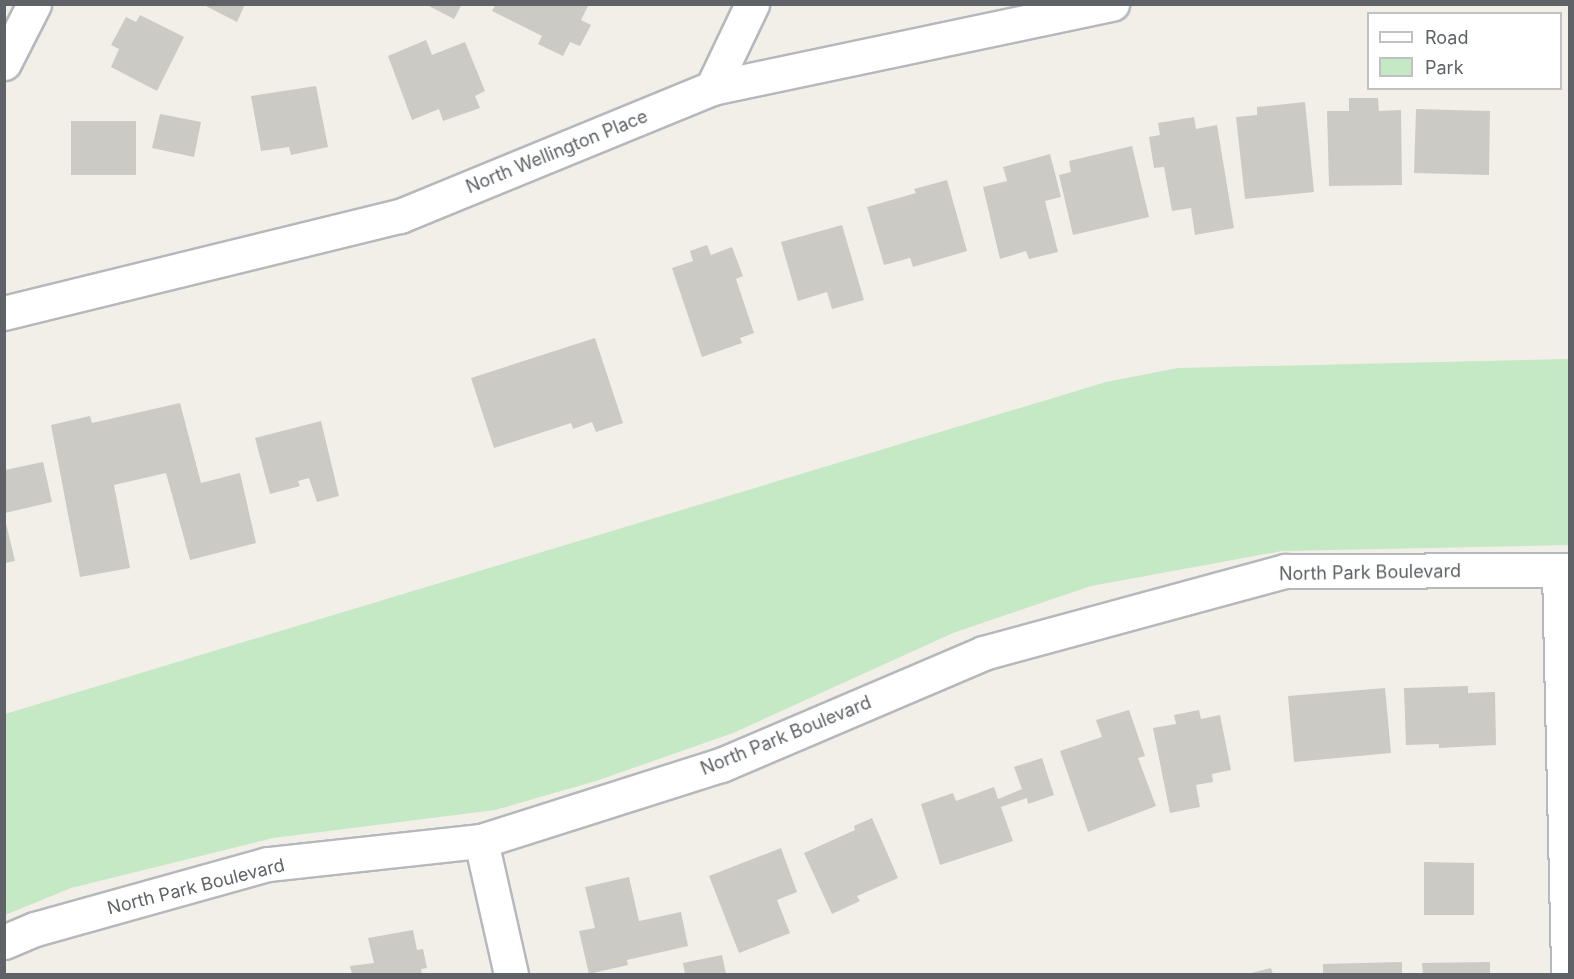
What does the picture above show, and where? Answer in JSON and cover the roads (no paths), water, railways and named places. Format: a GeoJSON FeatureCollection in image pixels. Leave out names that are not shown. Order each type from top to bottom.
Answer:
{"type":"FeatureCollection","features":[{"type":"Feature","properties":{"kind":"street"},"geometry":{"type":"LineString","coordinates":[[4,63],[34,4]]}},
{"type":"Feature","properties":{"kind":"street"},"geometry":{"type":"LineString","coordinates":[[712,88],[752,4]]}},
{"type":"Feature","properties":{"kind":"street","name":"North Wellington Place"},"geometry":{"type":"LineString","coordinates":[[4,313],[400,216],[712,88],[1112,4]]}},
{"type":"Feature","properties":{"kind":"street"},"geometry":{"type":"LineString","coordinates":[[1564,570],[1568,975]]}},
{"type":"Feature","properties":{"kind":"street","name":"North Park Boulevard"},"geometry":{"type":"LineString","coordinates":[[4,942],[35,929],[268,864],[481,841],[721,765],[983,653],[1285,572],[1564,570]]}},
{"type":"Feature","properties":{"kind":"street"},"geometry":{"type":"LineString","coordinates":[[481,841],[512,975]]}}]}
